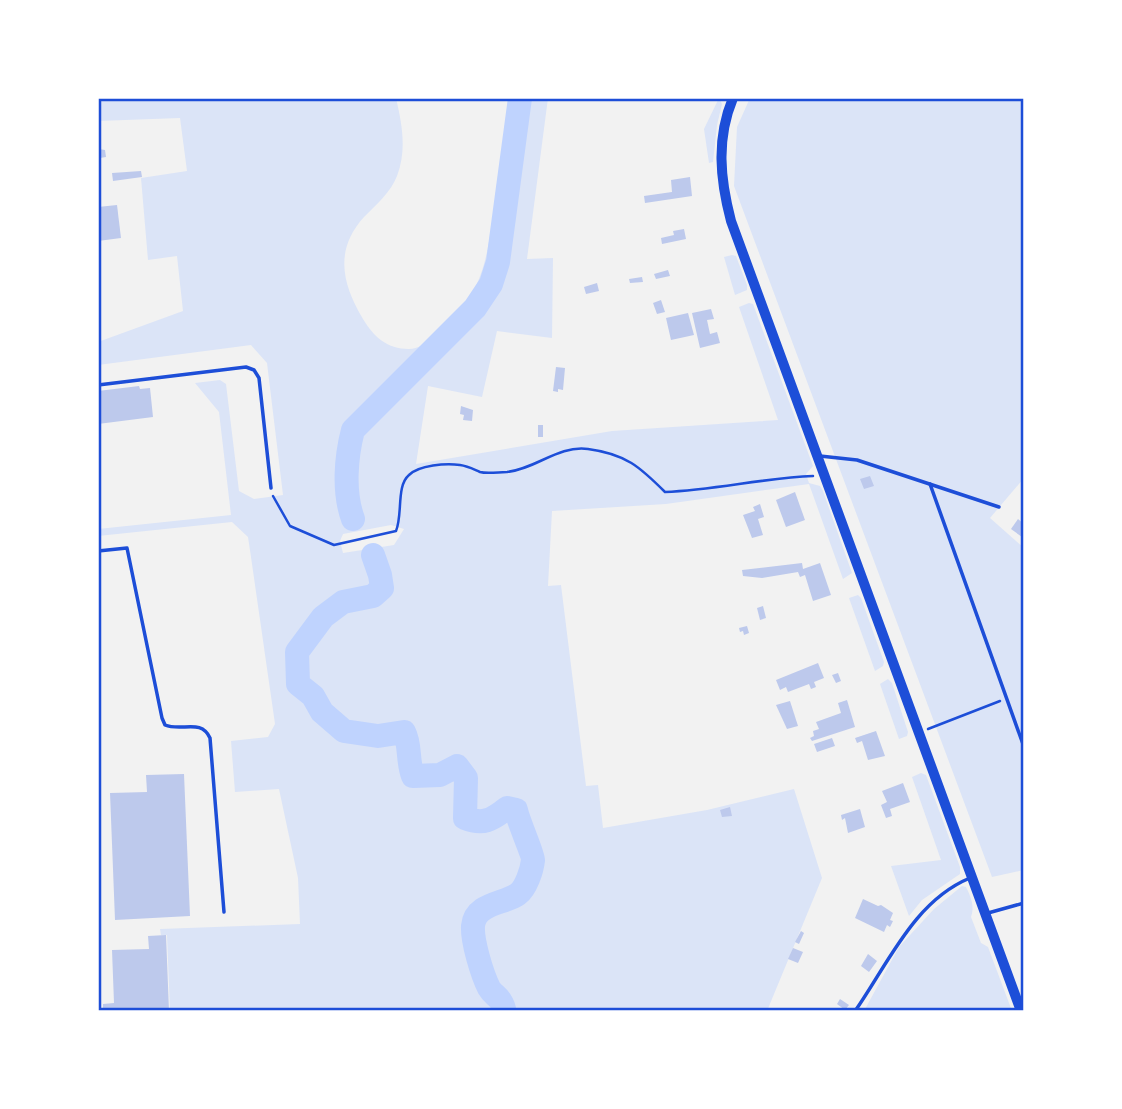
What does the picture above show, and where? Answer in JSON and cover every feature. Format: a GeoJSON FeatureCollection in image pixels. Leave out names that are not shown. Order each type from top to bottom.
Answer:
{"type":"FeatureCollection","features":[{"type":"Feature","properties":{"kind":"street"},"geometry":{"type":"LineString","coordinates":[[733,98],[724,126],[721,148],[724,197],[823,476],[1021,1011]]}},
{"type":"Feature","properties":{"kind":"lane"},"geometry":{"type":"LineString","coordinates":[[98,385],[246,367],[254,370],[259,378],[271,488]]}},
{"type":"Feature","properties":{"kind":"lane"},"geometry":{"type":"LineString","coordinates":[[816,456],[858,460],[999,507]]}},
{"type":"Feature","properties":{"kind":"lane"},"geometry":{"type":"LineString","coordinates":[[930,484],[1024,747]]}},
{"type":"Feature","properties":{"kind":"lane"},"geometry":{"type":"LineString","coordinates":[[98,551],[127,548],[165,725],[173,728],[200,726],[206,729],[210,738],[224,912]]}},
{"type":"Feature","properties":{"kind":"lane"},"geometry":{"type":"LineString","coordinates":[[855,1011],[896,946],[931,904],[954,885],[972,878]]}},
{"type":"Feature","properties":{"kind":"lane"},"geometry":{"type":"LineString","coordinates":[[986,914],[1024,903]]}},
{"type":"Feature","properties":{"kind":"path"},"geometry":{"type":"LineString","coordinates":[[271,488],[282,516],[290,526],[334,545],[396,531],[401,506],[400,491],[404,480],[418,469],[457,464],[481,472],[509,472],[528,467],[566,450],[586,449],[616,455],[639,466],[666,492],[706,490],[770,478],[823,476]]}},
{"type":"Feature","properties":{"kind":"path"},"geometry":{"type":"LineString","coordinates":[[918,733],[1007,698]]}},
{"type":"Feature","properties":{"kind":"shaded area"},"geometry":{"type":"Polygon","coordinates":[[[98,98],[396,98],[402,137],[402,156],[397,176],[383,198],[354,229],[348,242],[344,267],[350,293],[372,331],[382,341],[394,347],[409,349],[429,341],[459,312],[469,299],[482,271],[489,240],[509,98],[548,98],[527,259],[553,258],[552,338],[497,331],[482,397],[428,386],[416,464],[612,431],[778,420],[739,307],[753,304],[813,466],[806,474],[809,483],[820,486],[823,491],[852,573],[843,579],[809,484],[666,504],[552,511],[548,586],[561,585],[586,786],[598,785],[603,828],[707,810],[794,789],[822,878],[767,1011],[170,1011],[167,935],[161,935],[160,929],[300,924],[298,878],[279,789],[235,792],[231,741],[268,737],[275,724],[251,557],[248,537],[232,522],[98,536],[98,529],[231,515],[219,412],[195,383],[220,380],[226,384],[239,491],[254,499],[283,495],[267,363],[251,345],[98,365],[98,342],[183,311],[177,256],[148,260],[141,178],[187,171],[180,118],[98,121],[98,98]],[[391,525],[343,534],[340,541],[343,553],[394,545],[404,529],[391,525]]]}},
{"type":"Feature","properties":{"kind":"shaded area"},"geometry":{"type":"Polygon","coordinates":[[[719,98],[722,104],[713,162],[709,163],[704,129],[719,98]]]}},
{"type":"Feature","properties":{"kind":"shaded area"},"geometry":{"type":"Polygon","coordinates":[[[750,98],[1024,98],[1024,478],[990,518],[1024,548],[1024,870],[992,877],[734,186],[737,127],[750,98]]]}},
{"type":"Feature","properties":{"kind":"shaded area"},"geometry":{"type":"Polygon","coordinates":[[[736,256],[747,285],[747,290],[735,295],[724,257],[736,256]]]}},
{"type":"Feature","properties":{"kind":"shaded area"},"geometry":{"type":"Polygon","coordinates":[[[858,595],[884,662],[883,666],[875,671],[849,598],[858,595]]]}},
{"type":"Feature","properties":{"kind":"shaded area"},"geometry":{"type":"Polygon","coordinates":[[[888,679],[892,683],[908,732],[907,736],[899,739],[880,684],[888,679]]]}},
{"type":"Feature","properties":{"kind":"shaded area"},"geometry":{"type":"Polygon","coordinates":[[[921,773],[926,775],[960,867],[960,874],[922,900],[909,916],[891,866],[941,860],[912,777],[921,773]]]}},
{"type":"Feature","properties":{"kind":"shaded area"},"geometry":{"type":"Polygon","coordinates":[[[962,886],[966,887],[969,894],[971,917],[981,943],[988,947],[1012,1011],[864,1011],[899,947],[934,909],[962,886]]]}},
{"type":"Feature","properties":{"kind":"building"},"geometry":{"type":"Polygon","coordinates":[[[99,149],[105,150],[106,157],[100,158],[99,149]]]}},
{"type":"Feature","properties":{"kind":"building"},"geometry":{"type":"Polygon","coordinates":[[[141,171],[142,177],[113,181],[112,173],[141,171]]]}},
{"type":"Feature","properties":{"kind":"building"},"geometry":{"type":"Polygon","coordinates":[[[690,177],[692,196],[645,203],[644,196],[672,192],[671,180],[690,177]]]}},
{"type":"Feature","properties":{"kind":"building"},"geometry":{"type":"Polygon","coordinates":[[[117,205],[121,238],[98,241],[98,207],[117,205]]]}},
{"type":"Feature","properties":{"kind":"building"},"geometry":{"type":"Polygon","coordinates":[[[684,229],[686,239],[662,244],[661,238],[674,235],[673,231],[684,229]]]}},
{"type":"Feature","properties":{"kind":"building"},"geometry":{"type":"Polygon","coordinates":[[[668,270],[670,276],[656,279],[654,274],[668,270]]]}},
{"type":"Feature","properties":{"kind":"building"},"geometry":{"type":"Polygon","coordinates":[[[642,277],[643,282],[630,283],[629,279],[642,277]]]}},
{"type":"Feature","properties":{"kind":"building"},"geometry":{"type":"Polygon","coordinates":[[[597,283],[599,291],[586,294],[584,287],[597,283]]]}},
{"type":"Feature","properties":{"kind":"building"},"geometry":{"type":"Polygon","coordinates":[[[661,300],[665,312],[657,314],[653,303],[661,300]]]}},
{"type":"Feature","properties":{"kind":"building"},"geometry":{"type":"Polygon","coordinates":[[[711,309],[714,319],[707,320],[710,334],[717,332],[720,343],[700,348],[692,313],[711,309]]]}},
{"type":"Feature","properties":{"kind":"building"},"geometry":{"type":"Polygon","coordinates":[[[688,313],[694,335],[671,340],[666,318],[688,313]]]}},
{"type":"Feature","properties":{"kind":"building"},"geometry":{"type":"Polygon","coordinates":[[[556,367],[565,368],[563,390],[558,389],[558,392],[553,391],[556,367]]]}},
{"type":"Feature","properties":{"kind":"building"},"geometry":{"type":"Polygon","coordinates":[[[139,386],[140,389],[150,388],[153,417],[98,424],[98,391],[139,386]]]}},
{"type":"Feature","properties":{"kind":"building"},"geometry":{"type":"Polygon","coordinates":[[[461,406],[473,410],[472,421],[463,420],[464,415],[460,414],[461,406]]]}},
{"type":"Feature","properties":{"kind":"building"},"geometry":{"type":"Polygon","coordinates":[[[538,425],[543,425],[543,437],[538,437],[538,425]]]}},
{"type":"Feature","properties":{"kind":"building"},"geometry":{"type":"Polygon","coordinates":[[[870,476],[874,486],[864,489],[860,479],[870,476]]]}},
{"type":"Feature","properties":{"kind":"building"},"geometry":{"type":"Polygon","coordinates":[[[795,492],[805,520],[786,527],[776,500],[795,492]]]}},
{"type":"Feature","properties":{"kind":"building"},"geometry":{"type":"Polygon","coordinates":[[[760,504],[764,517],[758,519],[763,535],[752,538],[743,515],[755,511],[753,507],[760,504]]]}},
{"type":"Feature","properties":{"kind":"building"},"geometry":{"type":"Polygon","coordinates":[[[1018,519],[1024,524],[1022,537],[1011,529],[1018,519]]]}},
{"type":"Feature","properties":{"kind":"building"},"geometry":{"type":"Polygon","coordinates":[[[802,563],[803,569],[820,563],[831,595],[813,601],[805,575],[800,577],[798,572],[762,578],[743,576],[742,570],[802,563]]]}},
{"type":"Feature","properties":{"kind":"building"},"geometry":{"type":"Polygon","coordinates":[[[763,606],[766,618],[760,620],[757,608],[763,606]]]}},
{"type":"Feature","properties":{"kind":"building"},"geometry":{"type":"Polygon","coordinates":[[[747,626],[749,633],[744,635],[739,628],[747,626]]]}},
{"type":"Feature","properties":{"kind":"building"},"geometry":{"type":"Polygon","coordinates":[[[818,663],[824,678],[814,682],[816,687],[811,689],[809,684],[788,692],[786,687],[780,690],[776,680],[818,663]]]}},
{"type":"Feature","properties":{"kind":"building"},"geometry":{"type":"Polygon","coordinates":[[[838,673],[841,681],[836,683],[832,675],[838,673]]]}},
{"type":"Feature","properties":{"kind":"building"},"geometry":{"type":"Polygon","coordinates":[[[847,700],[855,727],[812,741],[810,738],[814,736],[813,731],[819,729],[816,722],[841,713],[838,703],[847,700]]]}},
{"type":"Feature","properties":{"kind":"building"},"geometry":{"type":"Polygon","coordinates":[[[790,701],[798,726],[787,729],[776,705],[790,701]]]}},
{"type":"Feature","properties":{"kind":"building"},"geometry":{"type":"Polygon","coordinates":[[[876,731],[885,756],[868,760],[862,741],[857,743],[855,738],[876,731]]]}},
{"type":"Feature","properties":{"kind":"building"},"geometry":{"type":"Polygon","coordinates":[[[832,738],[835,746],[817,752],[814,744],[832,738]]]}},
{"type":"Feature","properties":{"kind":"building"},"geometry":{"type":"Polygon","coordinates":[[[184,774],[190,916],[115,920],[110,793],[147,792],[146,775],[184,774]]]}},
{"type":"Feature","properties":{"kind":"building"},"geometry":{"type":"Polygon","coordinates":[[[903,783],[910,802],[890,809],[892,816],[886,818],[881,805],[887,802],[882,791],[903,783]]]}},
{"type":"Feature","properties":{"kind":"building"},"geometry":{"type":"Polygon","coordinates":[[[730,807],[732,816],[722,817],[720,810],[730,807]]]}},
{"type":"Feature","properties":{"kind":"building"},"geometry":{"type":"Polygon","coordinates":[[[860,809],[865,827],[848,833],[845,818],[842,820],[841,815],[860,809]]]}},
{"type":"Feature","properties":{"kind":"building"},"geometry":{"type":"Polygon","coordinates":[[[863,899],[881,905],[893,913],[890,920],[893,921],[890,927],[887,925],[884,932],[855,918],[863,899]]]}},
{"type":"Feature","properties":{"kind":"building"},"geometry":{"type":"Polygon","coordinates":[[[801,931],[804,933],[799,944],[795,942],[801,931]]]}},
{"type":"Feature","properties":{"kind":"building"},"geometry":{"type":"Polygon","coordinates":[[[166,935],[169,1011],[103,1011],[103,1004],[114,1003],[112,950],[149,949],[148,936],[166,935]]]}},
{"type":"Feature","properties":{"kind":"building"},"geometry":{"type":"Polygon","coordinates":[[[793,948],[803,952],[798,963],[788,959],[793,948]]]}},
{"type":"Feature","properties":{"kind":"building"},"geometry":{"type":"Polygon","coordinates":[[[868,954],[877,961],[869,972],[861,966],[868,954]]]}},
{"type":"Feature","properties":{"kind":"building"},"geometry":{"type":"Polygon","coordinates":[[[840,999],[849,1005],[845,1010],[837,1004],[840,999]]]}},
{"type":"Feature","properties":{"kind":"waterway"},"geometry":{"type":"LineString","coordinates":[[353,519],[348,498],[347,475],[353,430],[475,308],[491,284],[498,262],[520,98]]}},
{"type":"Feature","properties":{"kind":"waterway"},"geometry":{"type":"LineString","coordinates":[[373,555],[382,588],[373,596],[343,602],[323,617],[297,652],[298,684],[313,696],[322,712],[344,731],[378,736],[404,732],[413,776],[440,775],[457,766],[466,778],[465,818],[482,821],[507,808],[516,810],[533,860],[528,878],[518,894],[484,908],[475,918],[473,926],[483,975],[489,988],[502,1004],[502,1011]]}}]}
